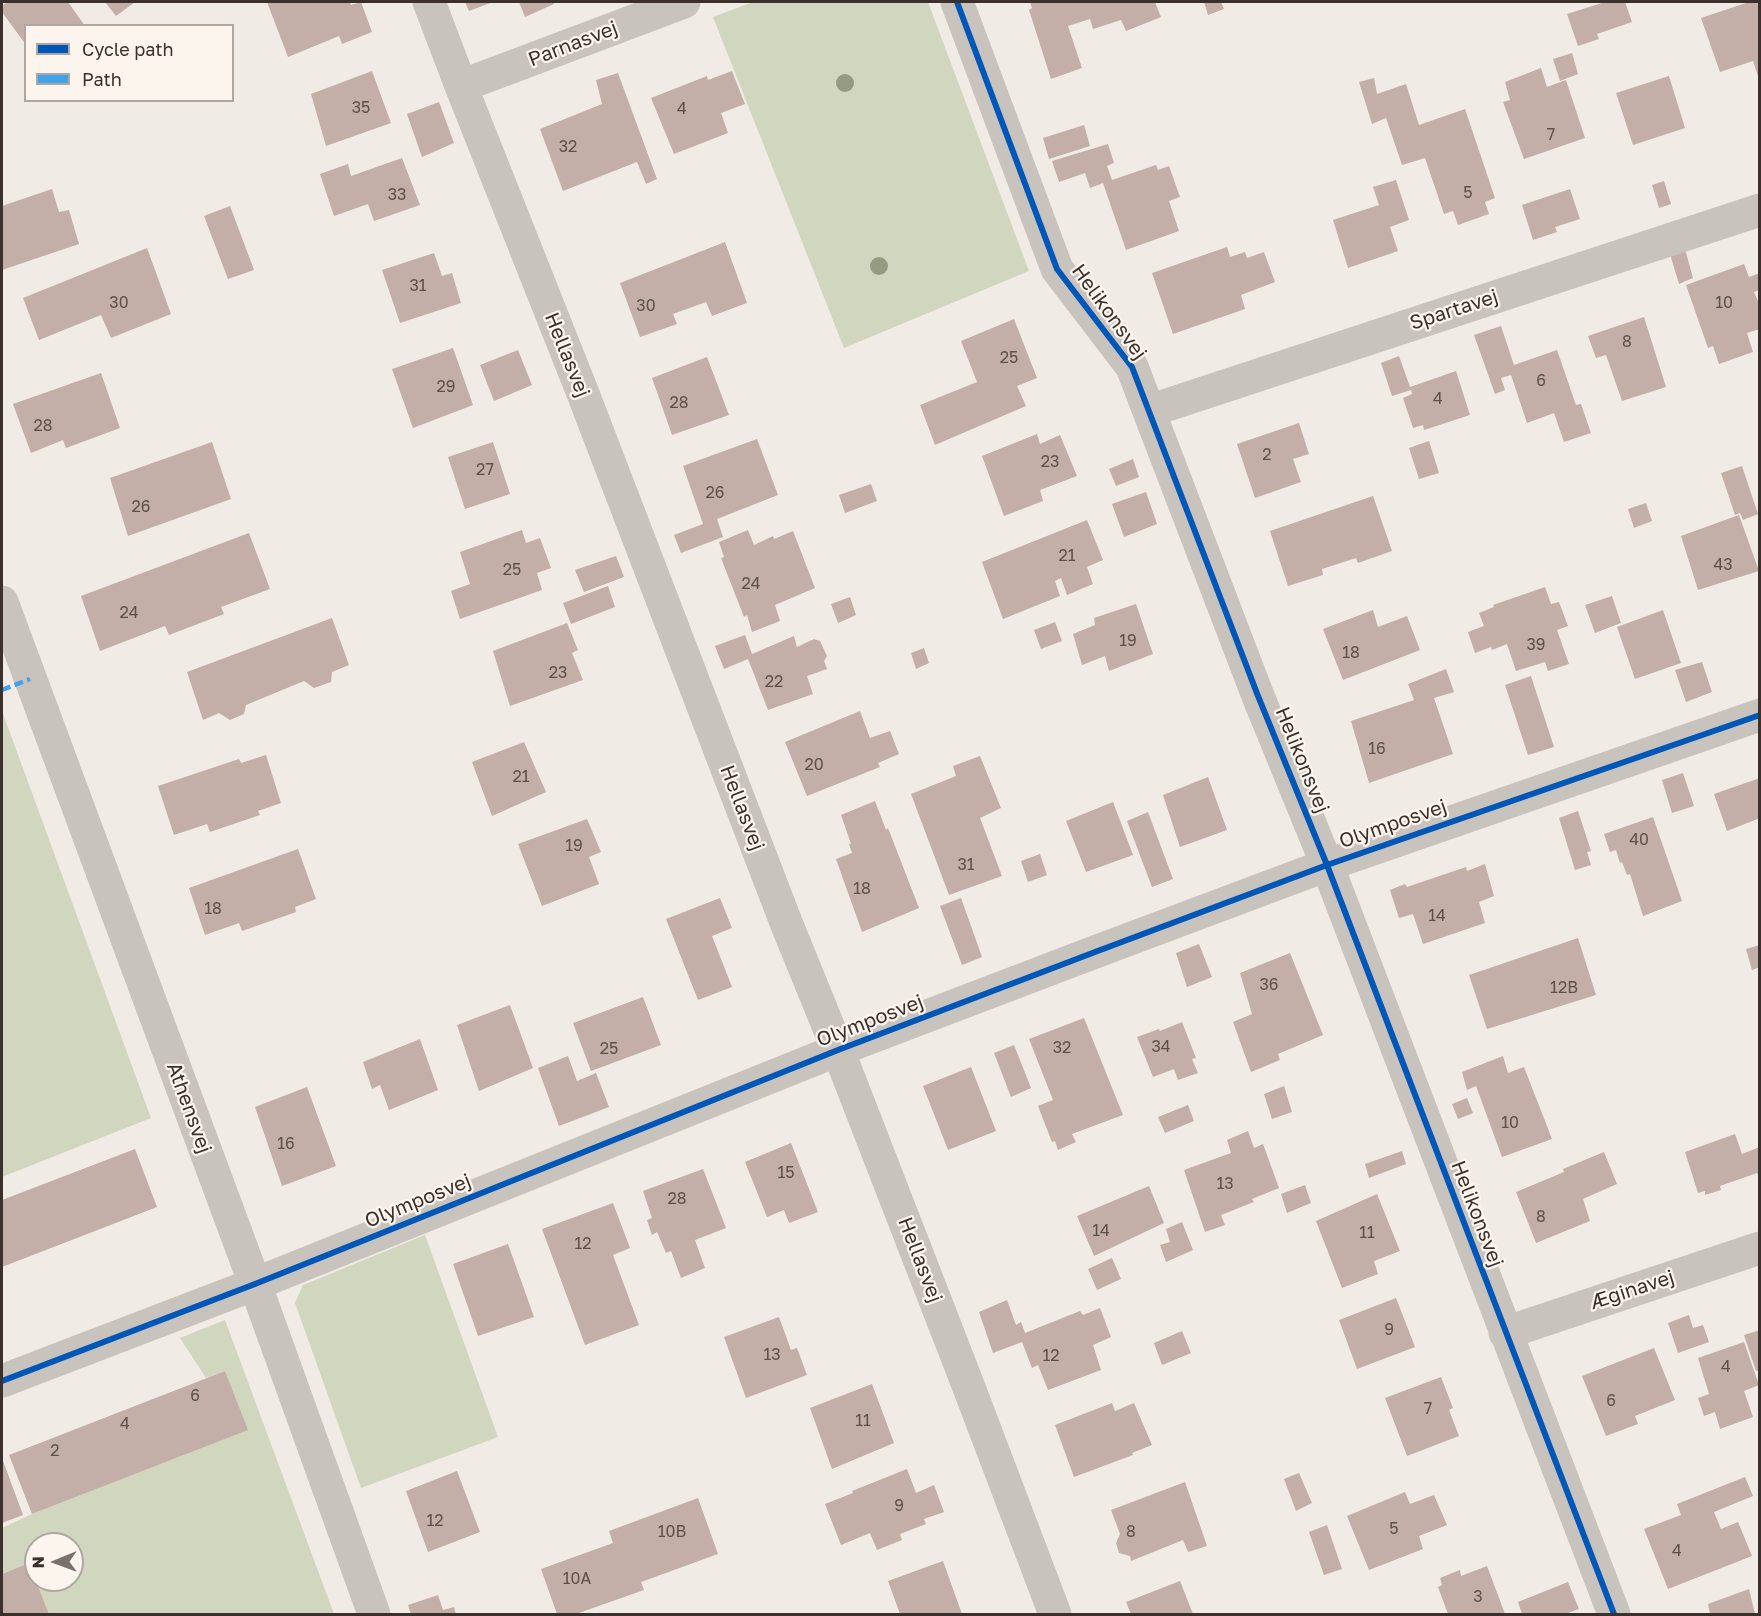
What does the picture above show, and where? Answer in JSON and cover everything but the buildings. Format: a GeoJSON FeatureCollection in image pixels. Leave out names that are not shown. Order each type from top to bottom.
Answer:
{"type":"FeatureCollection","features":[{"type":"Feature","properties":{"kind":"street","name":"Hellasvej"},"geometry":{"type":"LineString","coordinates":[[429,2],[787,925],[838,1050],[1055,1614]]}},
{"type":"Feature","properties":{"kind":"street","name":"Parnasvej"},"geometry":{"type":"LineString","coordinates":[[461,86],[684,2]]}},
{"type":"Feature","properties":{"kind":"street","name":"Helikonsvej"},"geometry":{"type":"LineString","coordinates":[[957,2],[1057,269],[1132,367],[1258,696],[1327,865],[1614,1614]]}},
{"type":"Feature","properties":{"kind":"street","name":"Spartavej"},"geometry":{"type":"LineString","coordinates":[[1149,411],[1760,210]]}},
{"type":"Feature","properties":{"kind":"street","name":"Athensvej"},"geometry":{"type":"LineString","coordinates":[[2,602],[255,1284],[374,1614]]}},
{"type":"Feature","properties":{"kind":"street","name":"Olymposvej"},"geometry":{"type":"LineString","coordinates":[[2,1381],[255,1284],[838,1050],[1327,865],[1760,715]]}},
{"type":"Feature","properties":{"kind":"street","name":"Æginavej"},"geometry":{"type":"LineString","coordinates":[[1505,1333],[1760,1248]]}},
{"type":"Feature","properties":{"kind":"green space"},"geometry":{"type":"Polygon","coordinates":[[[753,2],[928,2],[1029,271],[844,348],[713,17],[753,2]]]}},
{"type":"Feature","properties":{"kind":"green space"},"geometry":{"type":"Polygon","coordinates":[[[2,711],[151,1118],[2,1177],[2,711]]]}},
{"type":"Feature","properties":{"kind":"green space"},"geometry":{"type":"Polygon","coordinates":[[[425,1235],[498,1437],[361,1488],[295,1303],[303,1285],[425,1235]]]}},
{"type":"Feature","properties":{"kind":"green space"},"geometry":{"type":"Polygon","coordinates":[[[225,1320],[334,1614],[49,1614],[40,1592],[84,1592],[84,1532],[24,1532],[24,1565],[2,1574],[2,1528],[32,1514],[247,1430],[225,1371],[206,1378],[180,1338],[225,1320]]]}},
{"type":"Feature","properties":{"kind":"marked path"},"geometry":{"type":"LineString","coordinates":[[2,690],[30,679]]}},
{"type":"Feature","properties":{"kind":"cycle path"},"geometry":{"type":"LineString","coordinates":[[957,2],[1057,269],[1132,367],[1258,696],[1327,865],[1614,1614]]}},
{"type":"Feature","properties":{"kind":"cycle path"},"geometry":{"type":"LineString","coordinates":[[2,1381],[255,1284],[838,1050],[1095,952],[1327,865],[1760,715]]}}]}
